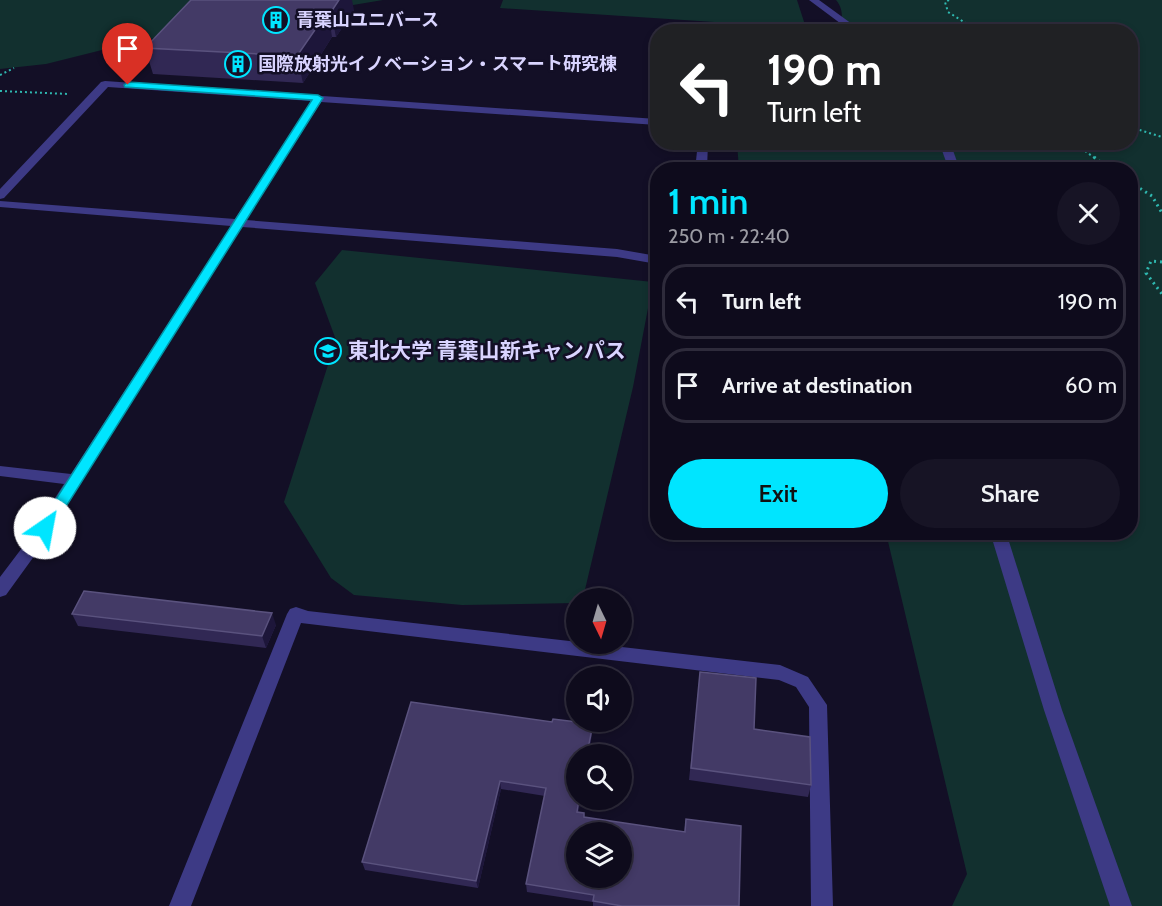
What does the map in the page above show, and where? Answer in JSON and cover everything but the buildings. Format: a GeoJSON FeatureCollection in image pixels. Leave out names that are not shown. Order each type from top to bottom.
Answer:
{"type":"FeatureCollection","features":[{"type":"Feature","properties":{"kind":"street"},"geometry":{"type":"LineString","coordinates":[[813,0],[848,24]]}},
{"type":"Feature","properties":{"kind":"street"},"geometry":{"type":"LineString","coordinates":[[0,196],[105,84],[650,122]]}},
{"type":"Feature","properties":{"kind":"street"},"geometry":{"type":"LineString","coordinates":[[0,590],[34,544],[76,480],[318,98]]}},
{"type":"Feature","properties":{"kind":"street"},"geometry":{"type":"LineString","coordinates":[[0,204],[617,253],[650,259]]}},
{"type":"Feature","properties":{"kind":"street"},"geometry":{"type":"LineString","coordinates":[[0,471],[76,480]]}},
{"type":"Feature","properties":{"kind":"street"},"geometry":{"type":"LineString","coordinates":[[1000,540],[1053,710],[1121,906]]}},
{"type":"Feature","properties":{"kind":"street"},"geometry":{"type":"LineString","coordinates":[[180,906],[296,614],[332,621],[780,673],[802,682],[818,705],[822,906]]}},
{"type":"Feature","properties":{"kind":"path"},"geometry":{"type":"LineString","coordinates":[[949,0],[945,2],[948,12],[967,24]]}},
{"type":"Feature","properties":{"kind":"path"},"geometry":{"type":"LineString","coordinates":[[0,75],[14,68]]}},
{"type":"Feature","properties":{"kind":"path"},"geometry":{"type":"LineString","coordinates":[[0,91],[17,90],[93,96]]}},
{"type":"Feature","properties":{"kind":"path"},"geometry":{"type":"LineString","coordinates":[[1138,128],[1162,136]]}},
{"type":"Feature","properties":{"kind":"path"},"geometry":{"type":"LineString","coordinates":[[1084,150],[1100,162]]}},
{"type":"Feature","properties":{"kind":"path"},"geometry":{"type":"LineString","coordinates":[[1138,187],[1152,196],[1162,213]]}},
{"type":"Feature","properties":{"kind":"path"},"geometry":{"type":"LineString","coordinates":[[1162,262],[1151,261],[1146,273],[1162,294]]}},
{"type":"Feature","properties":{"kind":"green space"},"geometry":{"type":"Polygon","coordinates":[[[0,0],[383,0],[138,41],[46,64],[0,69],[0,0]]]}},
{"type":"Feature","properties":{"kind":"green space"},"geometry":{"type":"Polygon","coordinates":[[[503,0],[797,0],[805,24],[745,24],[500,8],[503,0]]]}},
{"type":"Feature","properties":{"kind":"green space"},"geometry":{"type":"Polygon","coordinates":[[[836,0],[1162,0],[1162,906],[952,906],[967,874],[888,540],[1138,540],[1138,162],[738,162],[738,150],[1138,150],[1138,24],[842,24],[839,3],[836,0]]]}},
{"type":"Feature","properties":{"kind":"green space"},"geometry":{"type":"Polygon","coordinates":[[[342,250],[650,282],[650,298],[633,387],[585,588],[566,588],[566,603],[462,605],[354,595],[331,578],[284,502],[336,340],[315,283],[342,250]]]}},
{"type":"Feature","properties":{"kind":"place","name":"青葉山ユニバース"},"geometry":{"type":"Point","coordinates":[276,20]}},
{"type":"Feature","properties":{"kind":"place","name":"国際放射光イノベーション・スマート研究棟"},"geometry":{"type":"Point","coordinates":[238,64]}},
{"type":"Feature","properties":{"kind":"place","name":"東北大学 青葉山新キャンパス"},"geometry":{"type":"Point","coordinates":[328,351]}},
{"type":"Feature","properties":{"kind":"route"},"geometry":{"type":"LineString","coordinates":[[45,528],[318,98],[128,85]]}}]}
